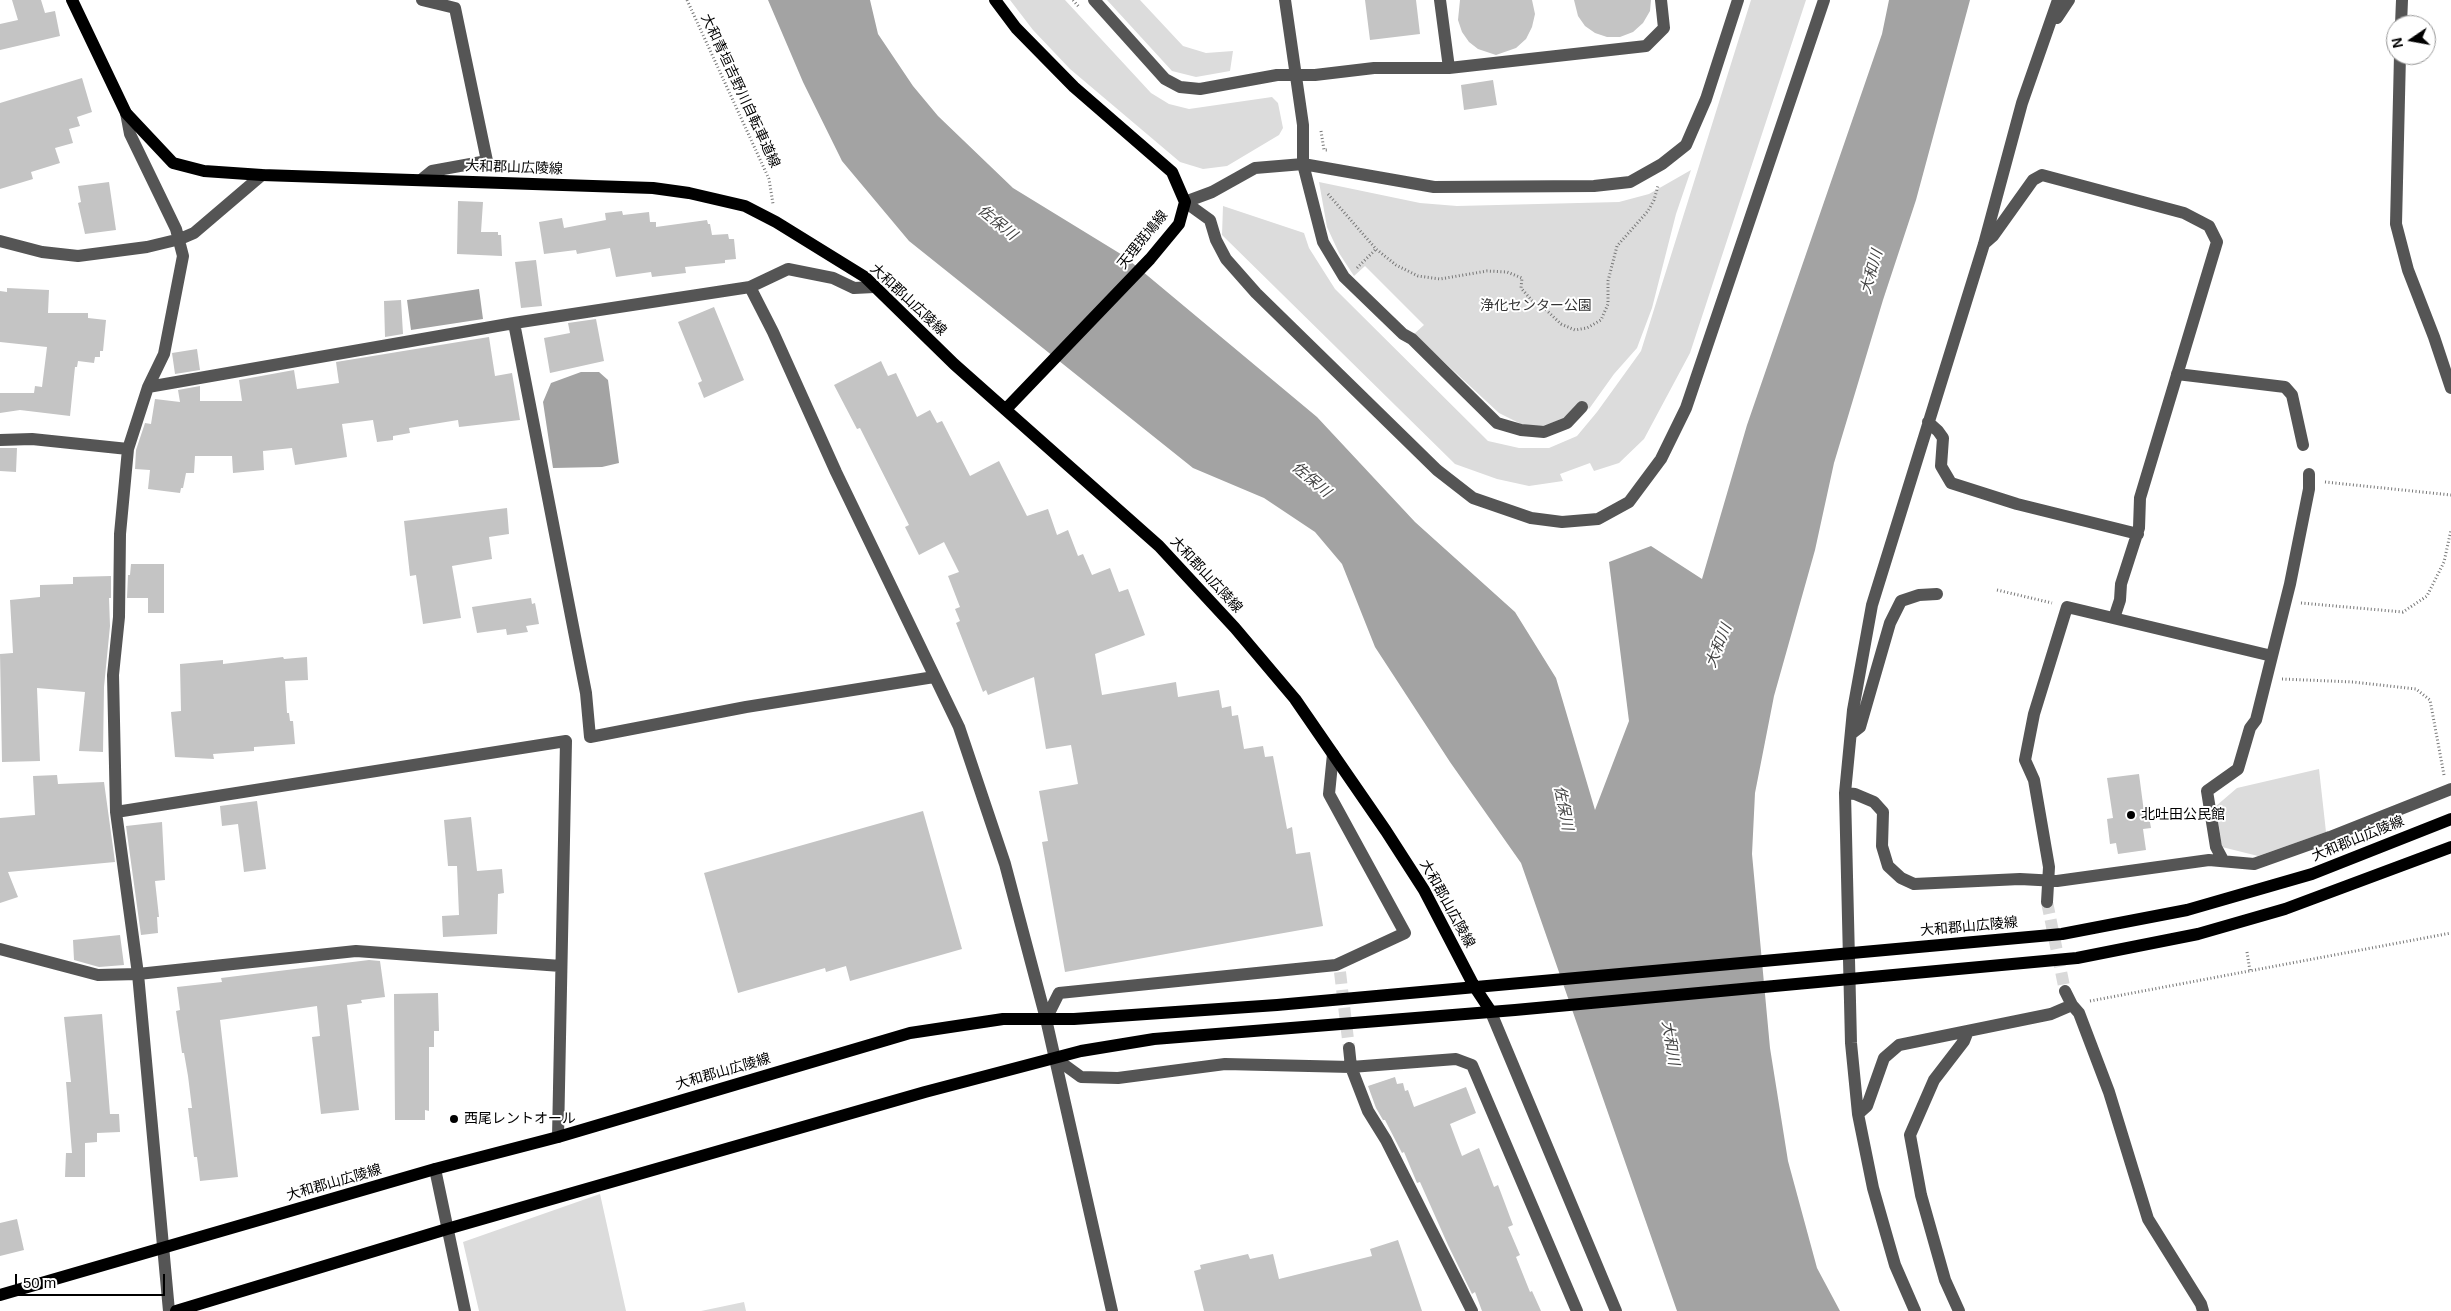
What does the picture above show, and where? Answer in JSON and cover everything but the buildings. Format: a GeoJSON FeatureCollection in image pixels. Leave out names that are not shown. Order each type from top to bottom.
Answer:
{"type":"FeatureCollection","features":[{"type":"Feature","properties":{"kind":"main road","name":"大和郡山広陵線"},"geometry":{"type":"LineString","coordinates":[[72,0],[126,113],[172,162],[204,171],[262,176],[653,188],[689,193],[745,206],[776,222],[865,278],[954,364],[1158,546],[1235,628],[1294,699],[1424,890],[1474,986],[1490,1010]]}},
{"type":"Feature","properties":{"kind":"main road"},"geometry":{"type":"LineString","coordinates":[[995,0],[1016,28],[1074,87],[1172,172],[1185,202]]}},
{"type":"Feature","properties":{"kind":"main road","name":"天理斑鳩線"},"geometry":{"type":"LineString","coordinates":[[1006,409],[1150,259],[1179,224],[1185,202]]}},
{"type":"Feature","properties":{"kind":"main road","name":"大和郡山広陵線"},"geometry":{"type":"LineString","coordinates":[[0,1294],[435,1169],[558,1137],[910,1033],[1003,1019],[1046,1019],[1277,1005],[1824,954],[2062,934],[2187,910],[2312,874],[2451,819]]}},
{"type":"Feature","properties":{"kind":"main road"},"geometry":{"type":"LineString","coordinates":[[176,1311],[447,1229],[925,1092],[1081,1051],[1154,1039],[1490,1010],[1515,1010],[2077,958],[2198,934],[2285,909],[2451,847]]}},
{"type":"Feature","properties":{"kind":"street"},"geometry":{"type":"LineString","coordinates":[[421,180],[432,171],[487,161],[455,8],[422,0]]}},
{"type":"Feature","properties":{"kind":"street"},"geometry":{"type":"LineString","coordinates":[[1094,0],[1165,79],[1180,87],[1200,89],[1277,75],[1374,68],[1449,68],[1646,46],[1664,28],[1661,0]]}},
{"type":"Feature","properties":{"kind":"street"},"geometry":{"type":"LineString","coordinates":[[1285,0],[1303,124],[1303,164],[1323,242],[1344,277],[1403,334],[1412,339],[1497,423],[1521,430],[1544,432],[1568,423],[1582,408]]}},
{"type":"Feature","properties":{"kind":"street"},"geometry":{"type":"LineString","coordinates":[[1440,0],[1449,68]]}},
{"type":"Feature","properties":{"kind":"street"},"geometry":{"type":"LineString","coordinates":[[1185,202],[1212,192],[1255,168],[1303,164],[1434,187],[1594,186],[1630,182],[1662,164],[1686,145],[1706,99],[1738,0]]}},
{"type":"Feature","properties":{"kind":"street"},"geometry":{"type":"LineString","coordinates":[[1185,202],[1210,220],[1216,240],[1226,259],[1256,293],[1437,470],[1458,487],[1473,498],[1531,518],[1562,522],[1598,519],[1629,502],[1661,459],[1686,408],[1824,0]]}},
{"type":"Feature","properties":{"kind":"street"},"geometry":{"type":"LineString","coordinates":[[1915,1311],[1895,1265],[1873,1188],[1858,1114],[1851,1042],[1845,793],[1853,710],[1872,605],[1984,244],[2022,104],[2051,26],[2058,0]]}},
{"type":"Feature","properties":{"kind":"street"},"geometry":{"type":"LineString","coordinates":[[2051,26],[2069,0]]}},
{"type":"Feature","properties":{"kind":"street"},"geometry":{"type":"LineString","coordinates":[[2401,15],[2402,0]]}},
{"type":"Feature","properties":{"kind":"street"},"geometry":{"type":"LineString","coordinates":[[2400,65],[2396,224],[2408,270],[2451,388]]}},
{"type":"Feature","properties":{"kind":"street"},"geometry":{"type":"LineString","coordinates":[[126,113],[130,134],[180,239],[183,256],[164,354],[148,387],[128,449],[120,534],[118,617],[113,675],[116,812],[138,974],[168,1311]]}},
{"type":"Feature","properties":{"kind":"street"},"geometry":{"type":"LineString","coordinates":[[1984,244],[1993,236],[2033,180],[2042,174],[2184,213],[2209,226],[2217,242],[2140,498],[2138,534],[2121,584],[2120,600],[2114,618]]}},
{"type":"Feature","properties":{"kind":"street"},"geometry":{"type":"LineString","coordinates":[[0,241],[42,252],[78,256],[147,247],[180,239],[194,233],[262,176]]}},
{"type":"Feature","properties":{"kind":"street"},"geometry":{"type":"LineString","coordinates":[[148,387],[514,323],[750,287],[788,269],[833,278],[854,288],[874,287]]}},
{"type":"Feature","properties":{"kind":"street"},"geometry":{"type":"LineString","coordinates":[[750,287],[773,332],[836,472],[958,727],[1005,864],[1046,1019],[1112,1311]]}},
{"type":"Feature","properties":{"kind":"street"},"geometry":{"type":"LineString","coordinates":[[514,323],[586,693],[590,736],[746,707],[934,677]]}},
{"type":"Feature","properties":{"kind":"street"},"geometry":{"type":"LineString","coordinates":[[2177,374],[2285,387],[2292,395],[2303,445]]}},
{"type":"Feature","properties":{"kind":"street"},"geometry":{"type":"LineString","coordinates":[[1928,422],[1938,430],[1943,438],[1941,466],[1951,483],[2017,504],[2138,534]]}},
{"type":"Feature","properties":{"kind":"street"},"geometry":{"type":"LineString","coordinates":[[0,440],[32,439],[128,449]]}},
{"type":"Feature","properties":{"kind":"street"},"geometry":{"type":"LineString","coordinates":[[2223,860],[2216,847],[2207,791],[2238,769],[2250,728],[2256,720],[2286,599],[2309,477]]}},
{"type":"Feature","properties":{"kind":"street"},"geometry":{"type":"LineString","coordinates":[[1851,734],[1860,727],[1890,623],[1901,601],[1937,594]]}},
{"type":"Feature","properties":{"kind":"street"},"geometry":{"type":"LineString","coordinates":[[2047,902],[2049,867],[2034,780],[2025,760],[2034,714],[2067,607],[2272,656]]}},
{"type":"Feature","properties":{"kind":"street"},"geometry":{"type":"LineString","coordinates":[[116,812],[566,741],[558,1137]]}},
{"type":"Feature","properties":{"kind":"street"},"geometry":{"type":"LineString","coordinates":[[1046,1019],[1059,993],[1338,969],[1405,933],[1329,794],[1333,754]]}},
{"type":"Feature","properties":{"kind":"street"},"geometry":{"type":"LineString","coordinates":[[1845,793],[1855,794],[1874,802],[1884,812],[1882,846],[1888,866],[1900,878],[1914,884],[2020,879],[2047,882],[2209,860],[2254,864],[2330,837],[2449,790]]}},
{"type":"Feature","properties":{"kind":"street"},"geometry":{"type":"LineString","coordinates":[[0,949],[98,975],[138,974],[356,950],[561,966]]}},
{"type":"Feature","properties":{"kind":"street"},"geometry":{"type":"LineString","coordinates":[[2065,991],[2072,1005],[2079,1013],[2109,1092],[2148,1219],[2201,1304],[2203,1311]]}},
{"type":"Feature","properties":{"kind":"street"},"geometry":{"type":"LineString","coordinates":[[1858,1114],[1867,1106],[1884,1058],[1899,1045],[2051,1014],[2072,1005]]}},
{"type":"Feature","properties":{"kind":"street"},"geometry":{"type":"LineString","coordinates":[[1490,1010],[1616,1311]]}},
{"type":"Feature","properties":{"kind":"street"},"geometry":{"type":"LineString","coordinates":[[1959,1311],[1945,1280],[1920,1195],[1910,1135],[1934,1080],[1964,1041],[1968,1030]]}},
{"type":"Feature","properties":{"kind":"street"},"geometry":{"type":"LineString","coordinates":[[1349,1048],[1351,1066],[1368,1111],[1386,1140],[1472,1311]]}},
{"type":"Feature","properties":{"kind":"street"},"geometry":{"type":"LineString","coordinates":[[1055,1058],[1081,1077],[1118,1078],[1225,1064],[1351,1066],[1456,1059],[1472,1065],[1577,1311]]}},
{"type":"Feature","properties":{"kind":"street"},"geometry":{"type":"LineString","coordinates":[[435,1169],[465,1311]]}},
{"type":"Feature","properties":{"kind":"path","name":"大和青垣吉野川自転車道線"},"geometry":{"type":"LineString","coordinates":[[687,0],[769,179],[776,222]]}},
{"type":"Feature","properties":{"kind":"path"},"geometry":{"type":"LineString","coordinates":[[1320,125],[1324,150],[1333,152]]}},
{"type":"Feature","properties":{"kind":"path"},"geometry":{"type":"LineString","coordinates":[[1326,192],[1376,249],[1396,265],[1418,276],[1440,279],[1487,272],[1507,272],[1522,278],[1521,288],[1534,303],[1541,306],[1561,324],[1575,330],[1587,328],[1601,320],[1608,304],[1608,281],[1617,246],[1648,211],[1658,186]]}},
{"type":"Feature","properties":{"kind":"path"},"geometry":{"type":"LineString","coordinates":[[1352,275],[1376,249]]}},
{"type":"Feature","properties":{"kind":"path"},"geometry":{"type":"LineString","coordinates":[[2309,477],[2451,495]]}},
{"type":"Feature","properties":{"kind":"path"},"geometry":{"type":"LineString","coordinates":[[2286,599],[2305,604],[2403,612],[2427,596],[2444,562],[2451,530]]}},
{"type":"Feature","properties":{"kind":"path"},"geometry":{"type":"LineString","coordinates":[[1997,590],[2067,607]]}},
{"type":"Feature","properties":{"kind":"path"},"geometry":{"type":"LineString","coordinates":[[2266,678],[2353,682],[2416,689],[2430,700],[2449,790]]}},
{"type":"Feature","properties":{"kind":"path"},"geometry":{"type":"LineString","coordinates":[[2072,1005],[2451,933]]}},
{"type":"Feature","properties":{"kind":"path"},"geometry":{"type":"LineString","coordinates":[[2247,952],[2250,971]]}},
{"type":"Feature","properties":{"kind":"green space"},"geometry":{"type":"Polygon","coordinates":[[[1010,0],[1065,0],[1151,93],[1169,104],[1189,109],[1272,97],[1278,103],[1283,128],[1279,135],[1227,166],[1203,169],[1180,162],[1070,69],[1033,30],[1010,0]]]}},
{"type":"Feature","properties":{"kind":"green space"},"geometry":{"type":"Polygon","coordinates":[[[1107,0],[1140,0],[1183,46],[1206,53],[1233,51],[1230,71],[1196,77],[1172,71],[1107,0]]]}},
{"type":"Feature","properties":{"kind":"green space"},"geometry":{"type":"Polygon","coordinates":[[[1751,0],[1806,0],[1690,353],[1644,439],[1619,463],[1594,471],[1590,463],[1560,474],[1563,481],[1529,486],[1497,479],[1455,464],[1222,235],[1223,206],[1304,233],[1309,248],[1335,289],[1488,441],[1519,448],[1549,448],[1577,436],[1597,412],[1641,351],[1751,0]]]}},
{"type":"Feature","properties":{"kind":"green space","name":"浄化センター公園"},"geometry":{"type":"Polygon","coordinates":[[[1691,170],[1676,214],[1652,308],[1637,348],[1614,374],[1589,409],[1582,402],[1563,419],[1539,427],[1521,424],[1499,413],[1414,334],[1424,325],[1365,266],[1354,276],[1339,253],[1327,227],[1319,182],[1420,203],[1457,206],[1619,202],[1649,194],[1691,170]]]}},
{"type":"Feature","properties":{"kind":"green space"},"geometry":{"type":"Polygon","coordinates":[[[2319,769],[2326,832],[2258,856],[2222,847],[2216,806],[2237,788],[2319,769]]]}},
{"type":"Feature","properties":{"kind":"green space"},"geometry":{"type":"Polygon","coordinates":[[[600,1194],[626,1311],[479,1311],[463,1242],[600,1194]]]}},
{"type":"Feature","properties":{"kind":"green space"},"geometry":{"type":"Polygon","coordinates":[[[744,1302],[746,1311],[701,1311],[744,1302]]]}},
{"type":"Feature","properties":{"kind":"water"},"geometry":{"type":"Polygon","coordinates":[[[768,0],[870,0],[878,34],[913,86],[938,116],[1013,188],[1124,256],[1317,417],[1415,522],[1515,612],[1556,678],[1595,810],[1629,721],[1609,562],[1651,546],[1702,579],[1747,425],[1882,34],[1889,0],[1970,0],[1916,200],[1883,300],[1834,463],[1815,550],[1774,696],[1755,793],[1752,854],[1770,1048],[1788,1161],[1817,1268],[1840,1311],[1677,1311],[1521,863],[1450,762],[1375,647],[1342,564],[1315,532],[1264,498],[1193,468],[909,241],[842,161],[803,82],[768,0]]]}},
{"type":"Feature","properties":{"kind":"water"},"geometry":{"type":"Polygon","coordinates":[[[479,289],[483,319],[411,330],[407,300],[479,289]]]}},
{"type":"Feature","properties":{"kind":"water"},"geometry":{"type":"Polygon","coordinates":[[[581,372],[599,372],[608,380],[619,463],[602,467],[553,468],[543,402],[551,383],[581,372]]]}},
{"type":"Feature","properties":{"kind":"tunnel"},"geometry":{"type":"LineString","coordinates":[[2047,902],[2065,991]]}},
{"type":"Feature","properties":{"kind":"tunnel"},"geometry":{"type":"LineString","coordinates":[[1340,972],[1349,1048]]}},
{"type":"Feature","properties":{"kind":"place","name":"北吐田公民館"},"geometry":{"type":"Point","coordinates":[2131,815]}},
{"type":"Feature","properties":{"kind":"place","name":"西尾レントオール"},"geometry":{"type":"Point","coordinates":[454,1119]}},
{"type":"Feature","properties":{"kind":"water label","name":"佐保川"},"geometry":{"type":"Point","coordinates":[997,223]}},
{"type":"Feature","properties":{"kind":"water label","name":"大和川"},"geometry":{"type":"Point","coordinates":[1872,272]}},
{"type":"Feature","properties":{"kind":"water label","name":"佐保川"},"geometry":{"type":"Point","coordinates":[1311,480]}},
{"type":"Feature","properties":{"kind":"water label","name":"大和川"},"geometry":{"type":"Point","coordinates":[1719,646]}},
{"type":"Feature","properties":{"kind":"water label","name":"佐保川"},"geometry":{"type":"Point","coordinates":[1563,808]}},
{"type":"Feature","properties":{"kind":"water label","name":"大和川"},"geometry":{"type":"Point","coordinates":[1670,1043]}}]}
